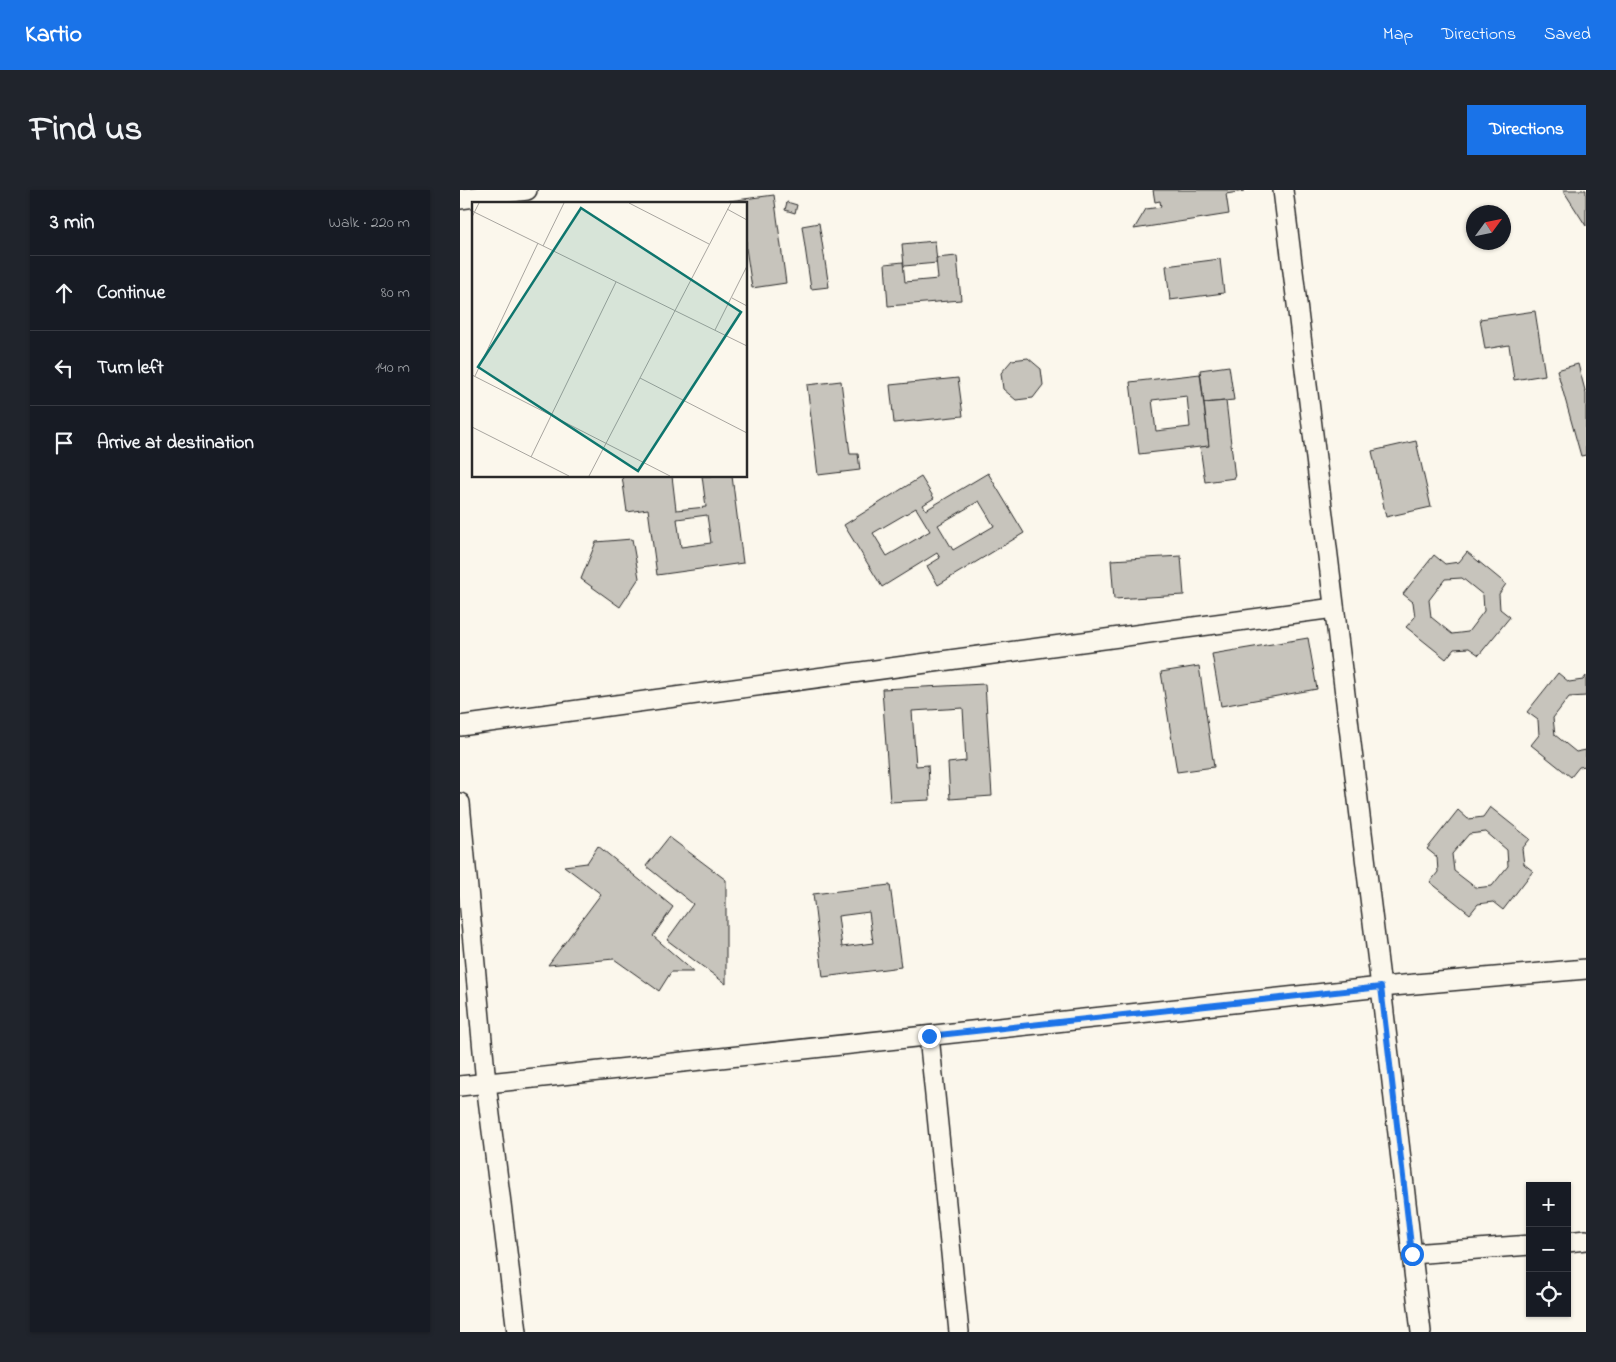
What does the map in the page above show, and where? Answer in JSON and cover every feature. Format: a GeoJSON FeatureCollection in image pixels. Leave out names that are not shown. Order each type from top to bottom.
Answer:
{"type":"FeatureCollection","features":[{"type":"Feature","properties":{"kind":"street"},"geometry":{"type":"LineString","coordinates":[[460,199],[527,190]]}},
{"type":"Feature","properties":{"kind":"street"},"geometry":{"type":"LineString","coordinates":[[1283,190],[1381,987],[1421,1332]]}},
{"type":"Feature","properties":{"kind":"street"},"geometry":{"type":"LineString","coordinates":[[460,726],[1334,608]]}},
{"type":"Feature","properties":{"kind":"street"},"geometry":{"type":"LineString","coordinates":[[460,803],[486,1083],[517,1332]]}},
{"type":"Feature","properties":{"kind":"street"},"geometry":{"type":"LineString","coordinates":[[460,1086],[1381,987],[1586,969]]}},
{"type":"Feature","properties":{"kind":"street"},"geometry":{"type":"LineString","coordinates":[[929,1036],[959,1332]]}},
{"type":"Feature","properties":{"kind":"street"},"geometry":{"type":"LineString","coordinates":[[1571,1242],[1586,1240]]}},
{"type":"Feature","properties":{"kind":"street"},"geometry":{"type":"LineString","coordinates":[[1412,1254],[1526,1245]]}},
{"type":"Feature","properties":{"kind":"building"},"geometry":{"type":"Polygon","coordinates":[[[1153,190],[1244,191],[1226,194],[1229,214],[1134,229],[1146,209],[1161,207],[1160,201],[1155,202],[1153,190]]]}},
{"type":"Feature","properties":{"kind":"building"},"geometry":{"type":"Polygon","coordinates":[[[1563,190],[1586,190],[1586,226],[1563,190]]]}},
{"type":"Feature","properties":{"kind":"building"},"geometry":{"type":"Polygon","coordinates":[[[774,195],[786,283],[752,288],[748,261],[748,202],[729,201],[774,195]]]}},
{"type":"Feature","properties":{"kind":"building"},"geometry":{"type":"Polygon","coordinates":[[[787,202],[797,205],[795,213],[785,210],[787,202]]]}},
{"type":"Feature","properties":{"kind":"building"},"geometry":{"type":"Polygon","coordinates":[[[819,223],[829,287],[811,289],[802,226],[819,223]]]}},
{"type":"Feature","properties":{"kind":"building"},"geometry":{"type":"Polygon","coordinates":[[[935,241],[937,263],[904,266],[902,244],[935,241]]]}},
{"type":"Feature","properties":{"kind":"building"},"geometry":{"type":"Polygon","coordinates":[[[957,256],[961,300],[888,306],[885,264],[903,262],[905,282],[938,279],[936,258],[957,256]]]}},
{"type":"Feature","properties":{"kind":"building"},"geometry":{"type":"Polygon","coordinates":[[[1220,259],[1224,293],[1170,300],[1166,266],[1220,259]]]}},
{"type":"Feature","properties":{"kind":"building"},"geometry":{"type":"Polygon","coordinates":[[[1535,311],[1545,375],[1514,380],[1509,345],[1485,349],[1480,319],[1535,311]]]}},
{"type":"Feature","properties":{"kind":"building"},"geometry":{"type":"Polygon","coordinates":[[[1028,358],[1041,369],[1043,385],[1033,398],[1016,400],[1003,389],[1001,373],[1012,360],[1028,358]]]}},
{"type":"Feature","properties":{"kind":"building"},"geometry":{"type":"Polygon","coordinates":[[[1578,364],[1586,394],[1586,455],[1581,456],[1557,370],[1578,364]]]}},
{"type":"Feature","properties":{"kind":"building"},"geometry":{"type":"Polygon","coordinates":[[[1229,366],[1234,400],[1204,403],[1200,370],[1229,366]]]}},
{"type":"Feature","properties":{"kind":"building"},"geometry":{"type":"Polygon","coordinates":[[[1200,374],[1209,446],[1139,454],[1130,382],[1200,374]],[[1187,396],[1152,400],[1156,431],[1190,427],[1187,396]]]}},
{"type":"Feature","properties":{"kind":"building"},"geometry":{"type":"Polygon","coordinates":[[[958,378],[963,416],[894,423],[890,385],[958,378]]]}},
{"type":"Feature","properties":{"kind":"building"},"geometry":{"type":"Polygon","coordinates":[[[841,381],[850,454],[858,454],[860,470],[818,475],[807,385],[841,381]]]}},
{"type":"Feature","properties":{"kind":"building"},"geometry":{"type":"Polygon","coordinates":[[[1226,401],[1235,478],[1205,482],[1200,447],[1209,446],[1204,403],[1226,401]]]}},
{"type":"Feature","properties":{"kind":"building"},"geometry":{"type":"Polygon","coordinates":[[[1416,441],[1431,507],[1386,517],[1372,451],[1416,441]]]}},
{"type":"Feature","properties":{"kind":"building"},"geometry":{"type":"Polygon","coordinates":[[[988,473],[1024,533],[938,585],[927,566],[940,558],[937,553],[882,587],[844,525],[921,477],[934,498],[923,505],[926,510],[988,473]],[[979,501],[938,525],[953,550],[994,526],[979,501]],[[916,508],[873,533],[887,556],[930,531],[916,508]]]}},
{"type":"Feature","properties":{"kind":"building"},"geometry":{"type":"Polygon","coordinates":[[[622,478],[672,478],[676,510],[706,507],[702,478],[732,478],[743,563],[657,575],[648,509],[627,512],[622,478]],[[707,515],[677,519],[681,547],[711,543],[707,515]]]}},
{"type":"Feature","properties":{"kind":"building"},"geometry":{"type":"Polygon","coordinates":[[[632,539],[639,578],[620,607],[581,579],[596,542],[632,539]]]}},
{"type":"Feature","properties":{"kind":"building"},"geometry":{"type":"Polygon","coordinates":[[[1467,552],[1506,584],[1499,594],[1500,609],[1510,617],[1479,655],[1469,648],[1454,649],[1446,659],[1406,627],[1415,617],[1413,602],[1403,594],[1434,555],[1445,564],[1459,562],[1467,552]],[[1462,578],[1445,579],[1429,600],[1431,617],[1452,634],[1468,632],[1484,611],[1483,595],[1462,578]]]}},
{"type":"Feature","properties":{"kind":"building"},"geometry":{"type":"Polygon","coordinates":[[[1181,556],[1184,595],[1114,599],[1111,560],[1181,556]]]}},
{"type":"Feature","properties":{"kind":"building"},"geometry":{"type":"Polygon","coordinates":[[[1308,638],[1317,689],[1221,706],[1212,654],[1308,638]]]}},
{"type":"Feature","properties":{"kind":"building"},"geometry":{"type":"Polygon","coordinates":[[[1199,666],[1214,767],[1177,772],[1161,672],[1199,666]]]}},
{"type":"Feature","properties":{"kind":"building"},"geometry":{"type":"Polygon","coordinates":[[[1558,673],[1569,682],[1583,680],[1586,676],[1586,696],[1569,697],[1553,718],[1555,735],[1576,752],[1586,750],[1586,766],[1579,767],[1571,777],[1531,745],[1539,735],[1538,720],[1527,712],[1558,673]]]}},
{"type":"Feature","properties":{"kind":"building"},"geometry":{"type":"Polygon","coordinates":[[[985,684],[992,796],[950,799],[948,763],[966,761],[963,708],[912,711],[916,766],[928,765],[930,800],[890,802],[882,689],[985,684]]]}},
{"type":"Feature","properties":{"kind":"building"},"geometry":{"type":"Polygon","coordinates":[[[1490,807],[1530,839],[1522,849],[1524,864],[1533,871],[1503,910],[1493,902],[1478,904],[1470,914],[1430,882],[1438,872],[1437,857],[1427,849],[1458,810],[1468,819],[1483,817],[1490,807]],[[1486,832],[1469,834],[1452,854],[1454,871],[1476,888],[1492,886],[1508,866],[1507,850],[1486,832]]]}},
{"type":"Feature","properties":{"kind":"building"},"geometry":{"type":"Polygon","coordinates":[[[669,837],[726,880],[726,984],[667,940],[693,904],[646,866],[669,837]]]}},
{"type":"Feature","properties":{"kind":"building"},"geometry":{"type":"Polygon","coordinates":[[[598,846],[673,907],[653,936],[694,972],[671,972],[659,991],[614,959],[548,965],[601,894],[564,866],[587,863],[598,846]]]}},
{"type":"Feature","properties":{"kind":"building"},"geometry":{"type":"Polygon","coordinates":[[[890,885],[901,967],[823,977],[813,894],[890,885]],[[869,912],[838,916],[842,947],[873,943],[869,912]]]}},
{"type":"Feature","properties":{"kind":"route"},"geometry":{"type":"LineString","coordinates":[[929,1036],[1381,987],[1412,1254]]}}]}
